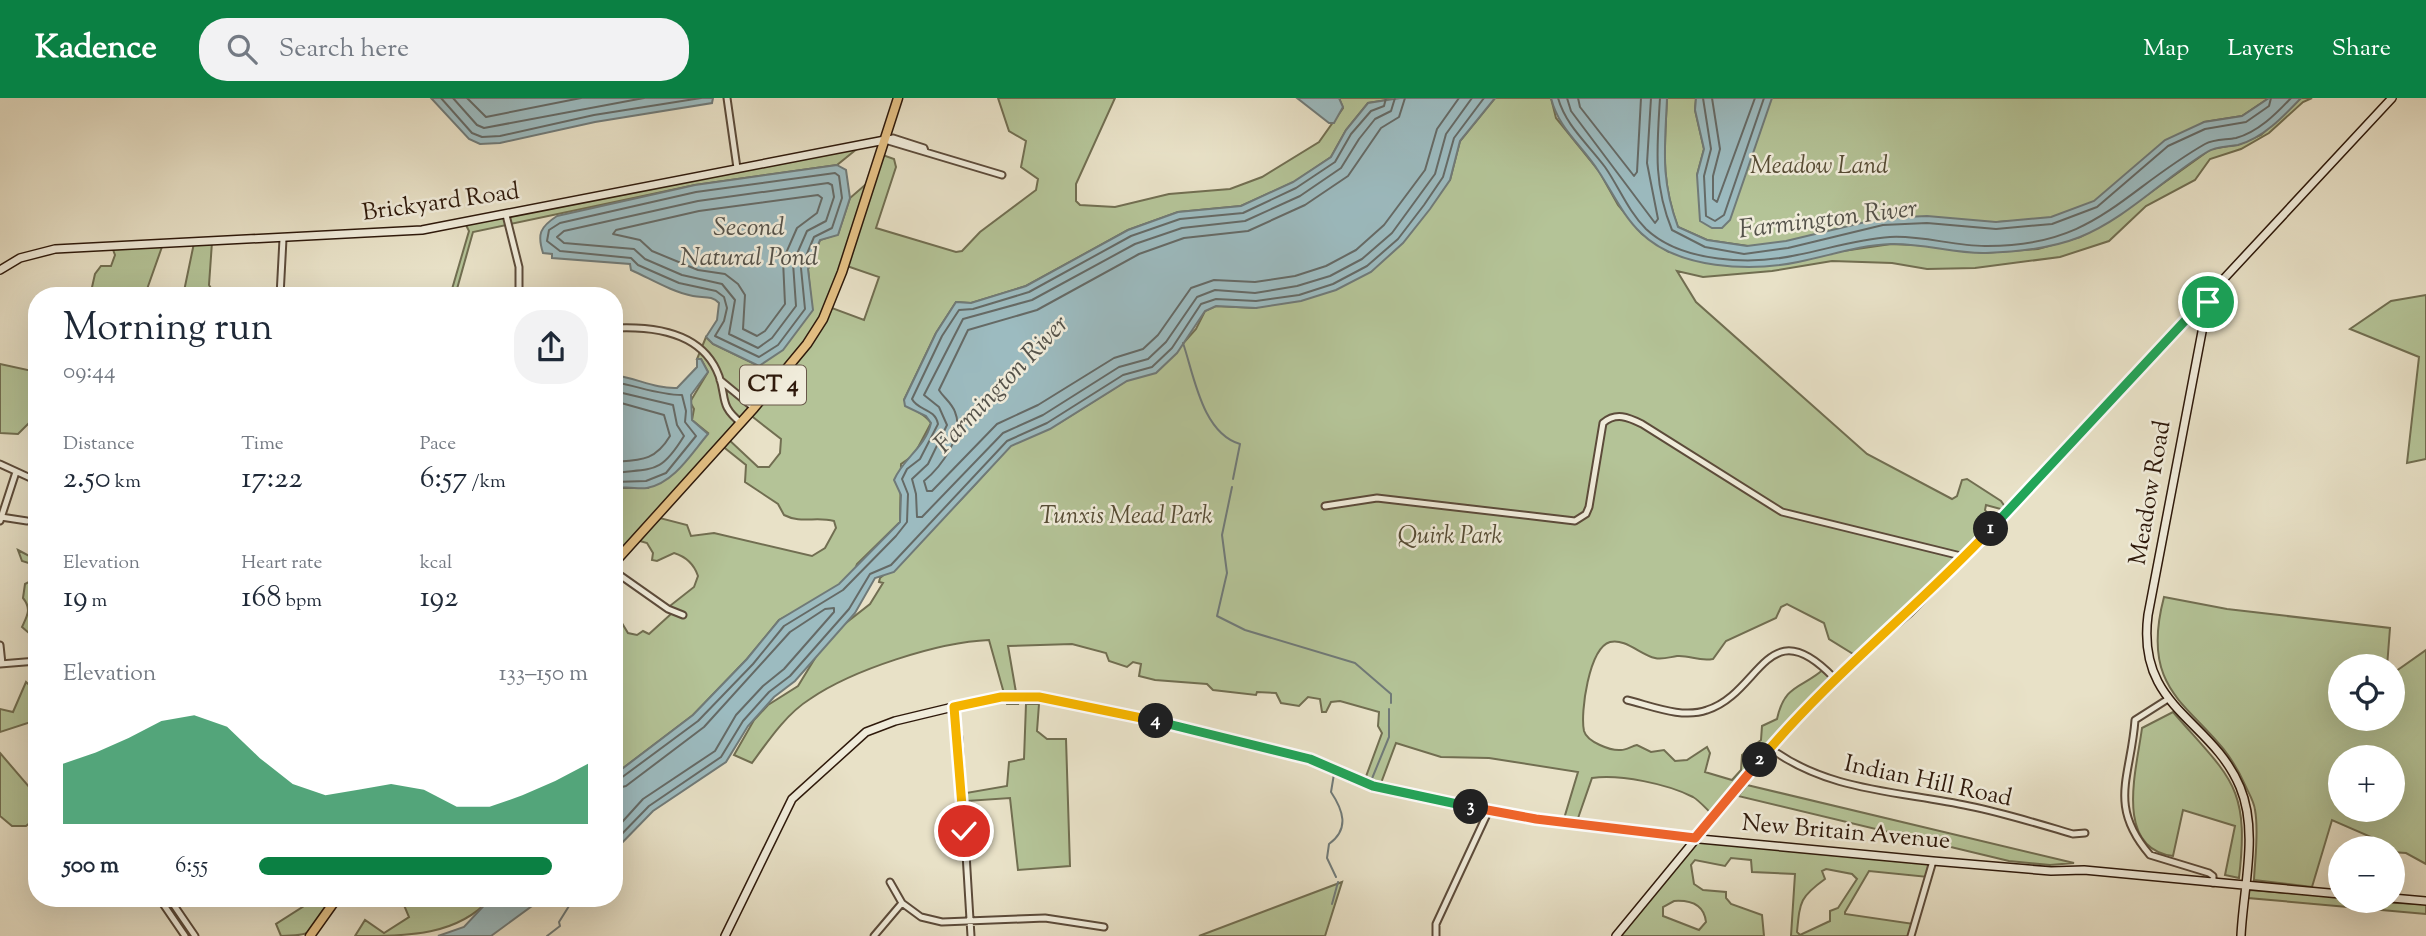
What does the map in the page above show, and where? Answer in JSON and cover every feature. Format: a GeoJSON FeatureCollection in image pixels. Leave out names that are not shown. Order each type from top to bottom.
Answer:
{"type":"FeatureCollection","features":[{"type":"Feature","properties":{"kind":"main road","name":"CT 4"},"geometry":{"type":"LineString","coordinates":[[623,554],[754,408],[807,344],[823,319],[898,98]]}},
{"type":"Feature","properties":{"kind":"main road"},"geometry":{"type":"LineString","coordinates":[[310,936],[331,907]]}},
{"type":"Feature","properties":{"kind":"street"},"geometry":{"type":"LineString","coordinates":[[727,98],[737,168]]}},
{"type":"Feature","properties":{"kind":"street"},"geometry":{"type":"LineString","coordinates":[[1616,936],[1770,748],[1834,678],[1909,613],[1965,557],[2392,98]]}},
{"type":"Feature","properties":{"kind":"street"},"geometry":{"type":"LineString","coordinates":[[885,140],[893,145],[925,151],[1002,175]]}},
{"type":"Feature","properties":{"kind":"street","name":"Brickyard Road"},"geometry":{"type":"LineString","coordinates":[[0,270],[20,258],[55,249],[397,233],[506,215],[885,140]]}},
{"type":"Feature","properties":{"kind":"street"},"geometry":{"type":"LineString","coordinates":[[506,215],[519,267],[519,287]]}},
{"type":"Feature","properties":{"kind":"street"},"geometry":{"type":"LineString","coordinates":[[282,287],[283,239]]}},
{"type":"Feature","properties":{"kind":"street","name":"Meadow Road"},"geometry":{"type":"LineString","coordinates":[[2209,295],[2146,630],[2148,659],[2168,699],[2218,754],[2241,789],[2248,818],[2241,936]]}},
{"type":"Feature","properties":{"kind":"street"},"geometry":{"type":"LineString","coordinates":[[623,328],[652,327],[685,337],[705,353],[720,380],[754,408]]}},
{"type":"Feature","properties":{"kind":"street"},"geometry":{"type":"LineString","coordinates":[[720,380],[723,403],[741,423]]}},
{"type":"Feature","properties":{"kind":"street"},"geometry":{"type":"LineString","coordinates":[[1325,506],[1377,498],[1575,521],[1586,514],[1589,507],[1603,423],[1614,417],[1625,417],[1642,424],[1782,512],[1965,557]]}},
{"type":"Feature","properties":{"kind":"street"},"geometry":{"type":"LineString","coordinates":[[0,464],[28,477]]}},
{"type":"Feature","properties":{"kind":"street"},"geometry":{"type":"LineString","coordinates":[[16,472],[1,519],[27,521]]}},
{"type":"Feature","properties":{"kind":"street"},"geometry":{"type":"LineString","coordinates":[[623,577],[673,612],[683,615]]}},
{"type":"Feature","properties":{"kind":"street"},"geometry":{"type":"LineString","coordinates":[[0,645],[1,664],[28,662]]}},
{"type":"Feature","properties":{"kind":"street"},"geometry":{"type":"LineString","coordinates":[[1627,700],[1667,711],[1706,711],[1738,691],[1761,663],[1784,652],[1808,654],[1834,678]]}},
{"type":"Feature","properties":{"kind":"street","name":"New Britain Avenue"},"geometry":{"type":"LineString","coordinates":[[725,936],[792,799],[866,732],[884,724],[1001,697],[1039,697],[1274,748],[1310,759],[1373,786],[1536,819],[1695,838],[2328,893]]}},
{"type":"Feature","properties":{"kind":"street"},"geometry":{"type":"LineString","coordinates":[[2168,699],[2135,720],[2133,750],[2122,796],[2125,812],[2150,855],[2209,873],[2213,876],[2213,883]]}},
{"type":"Feature","properties":{"kind":"street"},"geometry":{"type":"LineString","coordinates":[[954,707],[959,738],[971,936]]}},
{"type":"Feature","properties":{"kind":"street","name":"Indian Hill Road"},"geometry":{"type":"LineString","coordinates":[[1770,748],[1792,765],[1834,781],[1868,790],[1970,806],[2073,834],[2085,833]]}},
{"type":"Feature","properties":{"kind":"street"},"geometry":{"type":"LineString","coordinates":[[1436,936],[1436,925],[1489,810]]}},
{"type":"Feature","properties":{"kind":"street"},"geometry":{"type":"LineString","coordinates":[[1911,936],[1933,860]]}},
{"type":"Feature","properties":{"kind":"street"},"geometry":{"type":"LineString","coordinates":[[890,882],[902,903],[921,917],[942,922],[1045,918],[1104,927]]}},
{"type":"Feature","properties":{"kind":"street"},"geometry":{"type":"LineString","coordinates":[[2405,899],[2426,901]]}},
{"type":"Feature","properties":{"kind":"street"},"geometry":{"type":"LineString","coordinates":[[874,936],[902,903]]}},
{"type":"Feature","properties":{"kind":"street"},"geometry":{"type":"LineString","coordinates":[[165,907],[185,936]]}},
{"type":"Feature","properties":{"kind":"street"},"geometry":{"type":"LineString","coordinates":[[175,907],[195,936]]}},
{"type":"Feature","properties":{"kind":"green space"},"geometry":{"type":"Polygon","coordinates":[[[998,98],[1115,98],[1076,184],[1076,201],[1080,205],[1115,207],[1169,194],[1230,189],[1262,177],[1319,142],[1343,108],[1339,98],[1400,98],[1368,103],[1346,130],[1331,157],[1294,182],[1241,206],[1178,212],[1128,230],[1026,286],[971,303],[956,302],[936,333],[904,400],[931,423],[914,455],[901,464],[900,522],[857,564],[850,582],[779,620],[747,659],[693,715],[623,768],[623,625],[628,633],[637,635],[643,631],[649,634],[671,614],[666,609],[694,587],[698,576],[689,562],[674,553],[657,561],[652,560],[653,553],[647,543],[640,541],[645,529],[623,553],[623,488],[648,488],[708,433],[692,420],[694,409],[690,402],[708,372],[701,359],[697,359],[706,337],[713,344],[759,366],[812,311],[808,269],[820,240],[838,234],[850,198],[872,179],[880,154],[894,159],[896,167],[876,228],[956,252],[962,251],[980,232],[1036,190],[1038,179],[1021,167],[1026,141],[1009,131],[998,98]],[[844,265],[829,307],[864,320],[879,277],[844,265]],[[749,414],[727,438],[758,467],[769,467],[780,453],[781,439],[749,414]],[[721,445],[646,527],[651,528],[660,518],[687,525],[691,536],[714,533],[812,556],[825,548],[836,528],[834,521],[796,519],[784,515],[778,504],[745,482],[746,465],[721,445]]]}},
{"type":"Feature","properties":{"kind":"green space"},"geometry":{"type":"Polygon","coordinates":[[[1495,98],[1551,98],[1556,118],[1599,171],[1618,205],[1642,234],[1669,252],[1843,251],[1891,244],[1939,246],[1983,253],[2038,249],[2080,237],[2115,218],[2211,149],[2240,144],[2261,135],[2301,98],[2312,98],[2303,102],[2269,133],[2241,149],[2210,159],[2195,180],[2146,206],[2109,241],[2060,257],[1975,268],[1927,269],[1892,263],[1832,261],[1772,271],[1703,277],[1677,271],[1696,302],[1867,454],[1952,499],[1957,496],[1962,480],[1967,479],[2001,501],[2008,511],[1986,505],[1985,510],[1996,524],[1858,657],[1829,639],[1824,623],[1787,604],[1781,607],[1776,618],[1726,641],[1713,659],[1677,656],[1658,659],[1616,641],[1603,647],[1591,668],[1585,697],[1583,722],[1586,735],[1600,745],[1617,750],[1637,745],[1651,752],[1664,750],[1675,761],[1687,760],[1707,747],[1710,753],[1705,772],[1732,780],[1741,770],[1742,755],[1761,740],[1762,726],[1777,719],[1780,707],[1795,688],[1825,668],[1834,678],[1714,816],[1693,797],[1671,788],[1644,781],[1603,777],[1592,778],[1576,824],[1563,822],[1578,772],[1489,758],[1441,757],[1396,743],[1381,783],[1375,786],[1364,782],[1382,733],[1378,726],[1379,712],[1340,701],[1331,702],[1326,712],[1322,712],[1320,699],[1308,697],[1299,706],[1281,703],[1276,693],[1257,692],[1256,695],[1213,690],[1207,684],[1155,680],[1139,676],[1141,664],[1133,662],[1127,667],[1109,661],[1106,653],[1072,644],[1008,646],[1018,704],[1007,704],[989,640],[945,646],[896,659],[828,688],[801,705],[778,728],[752,763],[734,755],[754,720],[768,705],[798,686],[828,637],[870,604],[883,583],[879,582],[880,578],[969,491],[1007,444],[1059,423],[1180,347],[1196,329],[1205,311],[1216,306],[1256,308],[1450,180],[1460,141],[1495,98]]]}},
{"type":"Feature","properties":{"kind":"green space","name":"Meadow Land"},"geometry":{"type":"Polygon","coordinates":[[[1667,98],[1696,98],[1695,110],[1704,149],[1697,175],[1768,98],[2269,98],[2242,116],[2204,122],[2110,196],[2063,218],[1851,231],[1755,247],[1707,240],[1678,227],[1666,178],[1667,98]]]}},
{"type":"Feature","properties":{"kind":"green space"},"geometry":{"type":"Polygon","coordinates":[[[863,144],[837,165],[695,185],[473,232],[458,287],[453,287],[469,231],[465,223],[863,144]]]}},
{"type":"Feature","properties":{"kind":"green space"},"geometry":{"type":"Polygon","coordinates":[[[212,242],[210,287],[185,287],[194,243],[212,242]]]}},
{"type":"Feature","properties":{"kind":"green space"},"geometry":{"type":"Polygon","coordinates":[[[163,244],[148,287],[92,287],[95,274],[101,266],[111,266],[115,255],[112,247],[163,244]]]}},
{"type":"Feature","properties":{"kind":"green space"},"geometry":{"type":"Polygon","coordinates":[[[2426,295],[2426,459],[2407,463],[2419,357],[2350,329],[2391,301],[2426,295]]]}},
{"type":"Feature","properties":{"kind":"green space"},"geometry":{"type":"Polygon","coordinates":[[[0,364],[28,370],[28,424],[18,434],[0,433],[0,364]]]}},
{"type":"Feature","properties":{"kind":"green space"},"geometry":{"type":"Polygon","coordinates":[[[18,550],[28,555],[28,563],[22,561],[18,550]]]}},
{"type":"Feature","properties":{"kind":"green space"},"geometry":{"type":"Polygon","coordinates":[[[28,582],[28,612],[23,598],[25,584],[28,582]]]}},
{"type":"Feature","properties":{"kind":"green space"},"geometry":{"type":"Polygon","coordinates":[[[2164,597],[2227,609],[2390,628],[2388,654],[2328,654],[2328,731],[2405,731],[2405,665],[2426,650],[2426,864],[2405,853],[2405,836],[2369,836],[2337,822],[2405,822],[2405,745],[2328,745],[2328,822],[2331,822],[2312,887],[2254,880],[2257,827],[2252,800],[2231,759],[2181,703],[2168,684],[2160,662],[2158,633],[2164,597]]]}},
{"type":"Feature","properties":{"kind":"green space"},"geometry":{"type":"Polygon","coordinates":[[[28,612],[28,632],[22,627],[28,612]]]}},
{"type":"Feature","properties":{"kind":"green space"},"geometry":{"type":"Polygon","coordinates":[[[26,682],[28,723],[0,732],[0,709],[13,712],[26,682]]]}},
{"type":"Feature","properties":{"kind":"green space"},"geometry":{"type":"Polygon","coordinates":[[[1026,704],[1039,704],[1037,731],[1047,739],[1066,739],[1070,866],[1018,870],[1010,798],[967,801],[966,793],[1007,786],[1009,762],[1024,759],[1026,704]]]}},
{"type":"Feature","properties":{"kind":"green space"},"geometry":{"type":"Polygon","coordinates":[[[2173,712],[2222,769],[2232,785],[2241,822],[2239,878],[2225,875],[2235,826],[2183,810],[2173,856],[2154,850],[2142,838],[2136,823],[2134,784],[2142,728],[2173,712]]]}},
{"type":"Feature","properties":{"kind":"green space"},"geometry":{"type":"Polygon","coordinates":[[[0,753],[28,786],[28,824],[12,826],[0,816],[0,753]]]}},
{"type":"Feature","properties":{"kind":"green space"},"geometry":{"type":"Polygon","coordinates":[[[1747,785],[2074,863],[2050,865],[2009,861],[1738,796],[1747,785]]]}},
{"type":"Feature","properties":{"kind":"green space"},"geometry":{"type":"Polygon","coordinates":[[[1695,838],[1933,861],[1928,877],[1869,871],[1845,912],[1914,924],[1911,936],[1791,936],[1795,874],[1752,872],[1751,860],[1731,858],[1725,866],[1695,860],[1691,865],[1694,884],[1703,890],[1726,892],[1726,898],[1731,904],[1762,915],[1764,936],[1616,936],[1695,838]],[[1826,869],[1822,871],[1825,879],[1803,901],[1797,932],[1800,935],[1830,921],[1830,911],[1838,908],[1857,879],[1852,874],[1826,869]],[[1674,901],[1663,907],[1663,916],[1699,930],[1706,922],[1699,907],[1691,902],[1674,901]]]}},
{"type":"Feature","properties":{"kind":"green space"},"geometry":{"type":"Polygon","coordinates":[[[1342,882],[1325,936],[1199,936],[1342,882]]]}},
{"type":"Feature","properties":{"kind":"green space"},"geometry":{"type":"Polygon","coordinates":[[[2249,890],[2328,896],[2328,905],[2248,898],[2249,890]]]}},
{"type":"Feature","properties":{"kind":"green space"},"geometry":{"type":"Polygon","coordinates":[[[2405,903],[2426,904],[2426,914],[2405,912],[2405,903]]]}},
{"type":"Feature","properties":{"kind":"green space"},"geometry":{"type":"Polygon","coordinates":[[[302,907],[331,907],[312,931],[300,935],[281,936],[276,924],[302,907]]]}},
{"type":"Feature","properties":{"kind":"green space"},"geometry":{"type":"Polygon","coordinates":[[[405,907],[482,907],[463,920],[430,931],[355,936],[365,920],[384,933],[409,917],[405,907]]]}},
{"type":"Feature","properties":{"kind":"water"},"geometry":{"type":"Polygon","coordinates":[[[431,98],[713,98],[712,103],[595,122],[500,143],[480,144],[469,139],[431,98]]]}},
{"type":"Feature","properties":{"kind":"water"},"geometry":{"type":"Polygon","coordinates":[[[1297,98],[1339,98],[1343,107],[1334,123],[1329,123],[1297,98]]]}},
{"type":"Feature","properties":{"kind":"water","name":"Farmington River"},"geometry":{"type":"Polygon","coordinates":[[[1400,98],[1495,98],[1460,141],[1450,180],[1430,209],[1403,243],[1371,272],[1336,290],[1301,301],[1256,308],[1216,306],[1205,311],[1177,353],[1156,373],[1127,381],[1050,429],[1011,446],[894,572],[875,578],[855,613],[795,681],[774,697],[748,726],[726,762],[653,811],[623,842],[623,768],[693,715],[747,659],[779,620],[839,584],[900,522],[901,495],[894,480],[924,439],[931,423],[926,416],[905,406],[904,400],[936,333],[956,302],[971,303],[1026,286],[1128,230],[1178,212],[1241,206],[1293,182],[1331,157],[1346,130],[1368,103],[1400,98]]]}},
{"type":"Feature","properties":{"kind":"water"},"geometry":{"type":"Polygon","coordinates":[[[1551,98],[1667,98],[1666,178],[1678,227],[1707,240],[1747,246],[1786,241],[1882,218],[1927,216],[1996,222],[2051,217],[2094,201],[2165,140],[2204,122],[2242,116],[2269,98],[2301,98],[2280,119],[2256,137],[2238,145],[2207,152],[2114,219],[2069,241],[2033,249],[1986,253],[1903,244],[1879,245],[1779,265],[1737,267],[1694,261],[1674,254],[1641,233],[1623,212],[1592,162],[1559,119],[1551,98]]]}},
{"type":"Feature","properties":{"kind":"water"},"geometry":{"type":"Polygon","coordinates":[[[1696,98],[1772,98],[1730,220],[1722,228],[1712,228],[1700,221],[1697,175],[1704,149],[1695,110],[1696,98]]]}},
{"type":"Feature","properties":{"kind":"water","name":"Second Natural Pond"},"geometry":{"type":"Polygon","coordinates":[[[837,165],[846,170],[850,198],[838,235],[820,240],[808,269],[813,310],[783,350],[759,366],[713,344],[706,337],[717,320],[719,303],[713,299],[669,288],[631,270],[630,264],[552,258],[552,254],[543,253],[541,232],[557,216],[695,185],[837,165]]]}},
{"type":"Feature","properties":{"kind":"water"},"geometry":{"type":"Polygon","coordinates":[[[697,359],[701,359],[708,372],[691,395],[692,420],[708,434],[681,467],[666,480],[647,488],[623,488],[623,377],[661,387],[677,388],[697,367],[697,359]]]}},
{"type":"Feature","properties":{"kind":"water"},"geometry":{"type":"Polygon","coordinates":[[[483,907],[531,907],[491,936],[438,936],[464,927],[483,907]]]}},
{"type":"Feature","properties":{"kind":"waterway"},"geometry":{"type":"LineString","coordinates":[[1183,343],[1208,416],[1227,438],[1240,444],[1233,479]]}},
{"type":"Feature","properties":{"kind":"waterway"},"geometry":{"type":"LineString","coordinates":[[1232,487],[1222,535],[1227,573],[1217,616],[1245,630],[1355,663],[1391,694],[1391,703]]}},
{"type":"Feature","properties":{"kind":"waterway"},"geometry":{"type":"LineString","coordinates":[[1371,781],[1389,737],[1389,709]]}},
{"type":"Feature","properties":{"kind":"waterway"},"geometry":{"type":"LineString","coordinates":[[1334,774],[1331,792],[1341,812],[1342,826],[1336,838],[1329,844],[1327,858],[1336,877]]}},
{"type":"Feature","properties":{"kind":"waterway"},"geometry":{"type":"LineString","coordinates":[[1332,904],[1338,882]]}},
{"type":"Feature","properties":{"kind":"waterway"},"geometry":{"type":"LineString","coordinates":[[547,936],[560,926],[559,922],[568,907]]}},
{"type":"Feature","properties":{"kind":"route"},"geometry":{"type":"LineString","coordinates":[[964,831],[959,738],[954,707],[1014,696],[1039,697],[1159,721],[1274,748],[1310,759],[1373,786],[1412,796],[1536,819],[1695,838],[1817,695],[1909,613],[1965,557],[2209,295],[2208,302]]}},
{"type":"Feature","properties":{"kind":"park label","name":"Tunxis Mead Park"},"geometry":{"type":"Point","coordinates":[1126,517]}},
{"type":"Feature","properties":{"kind":"park label","name":"Quirk Park"},"geometry":{"type":"Point","coordinates":[1450,537]}}]}
